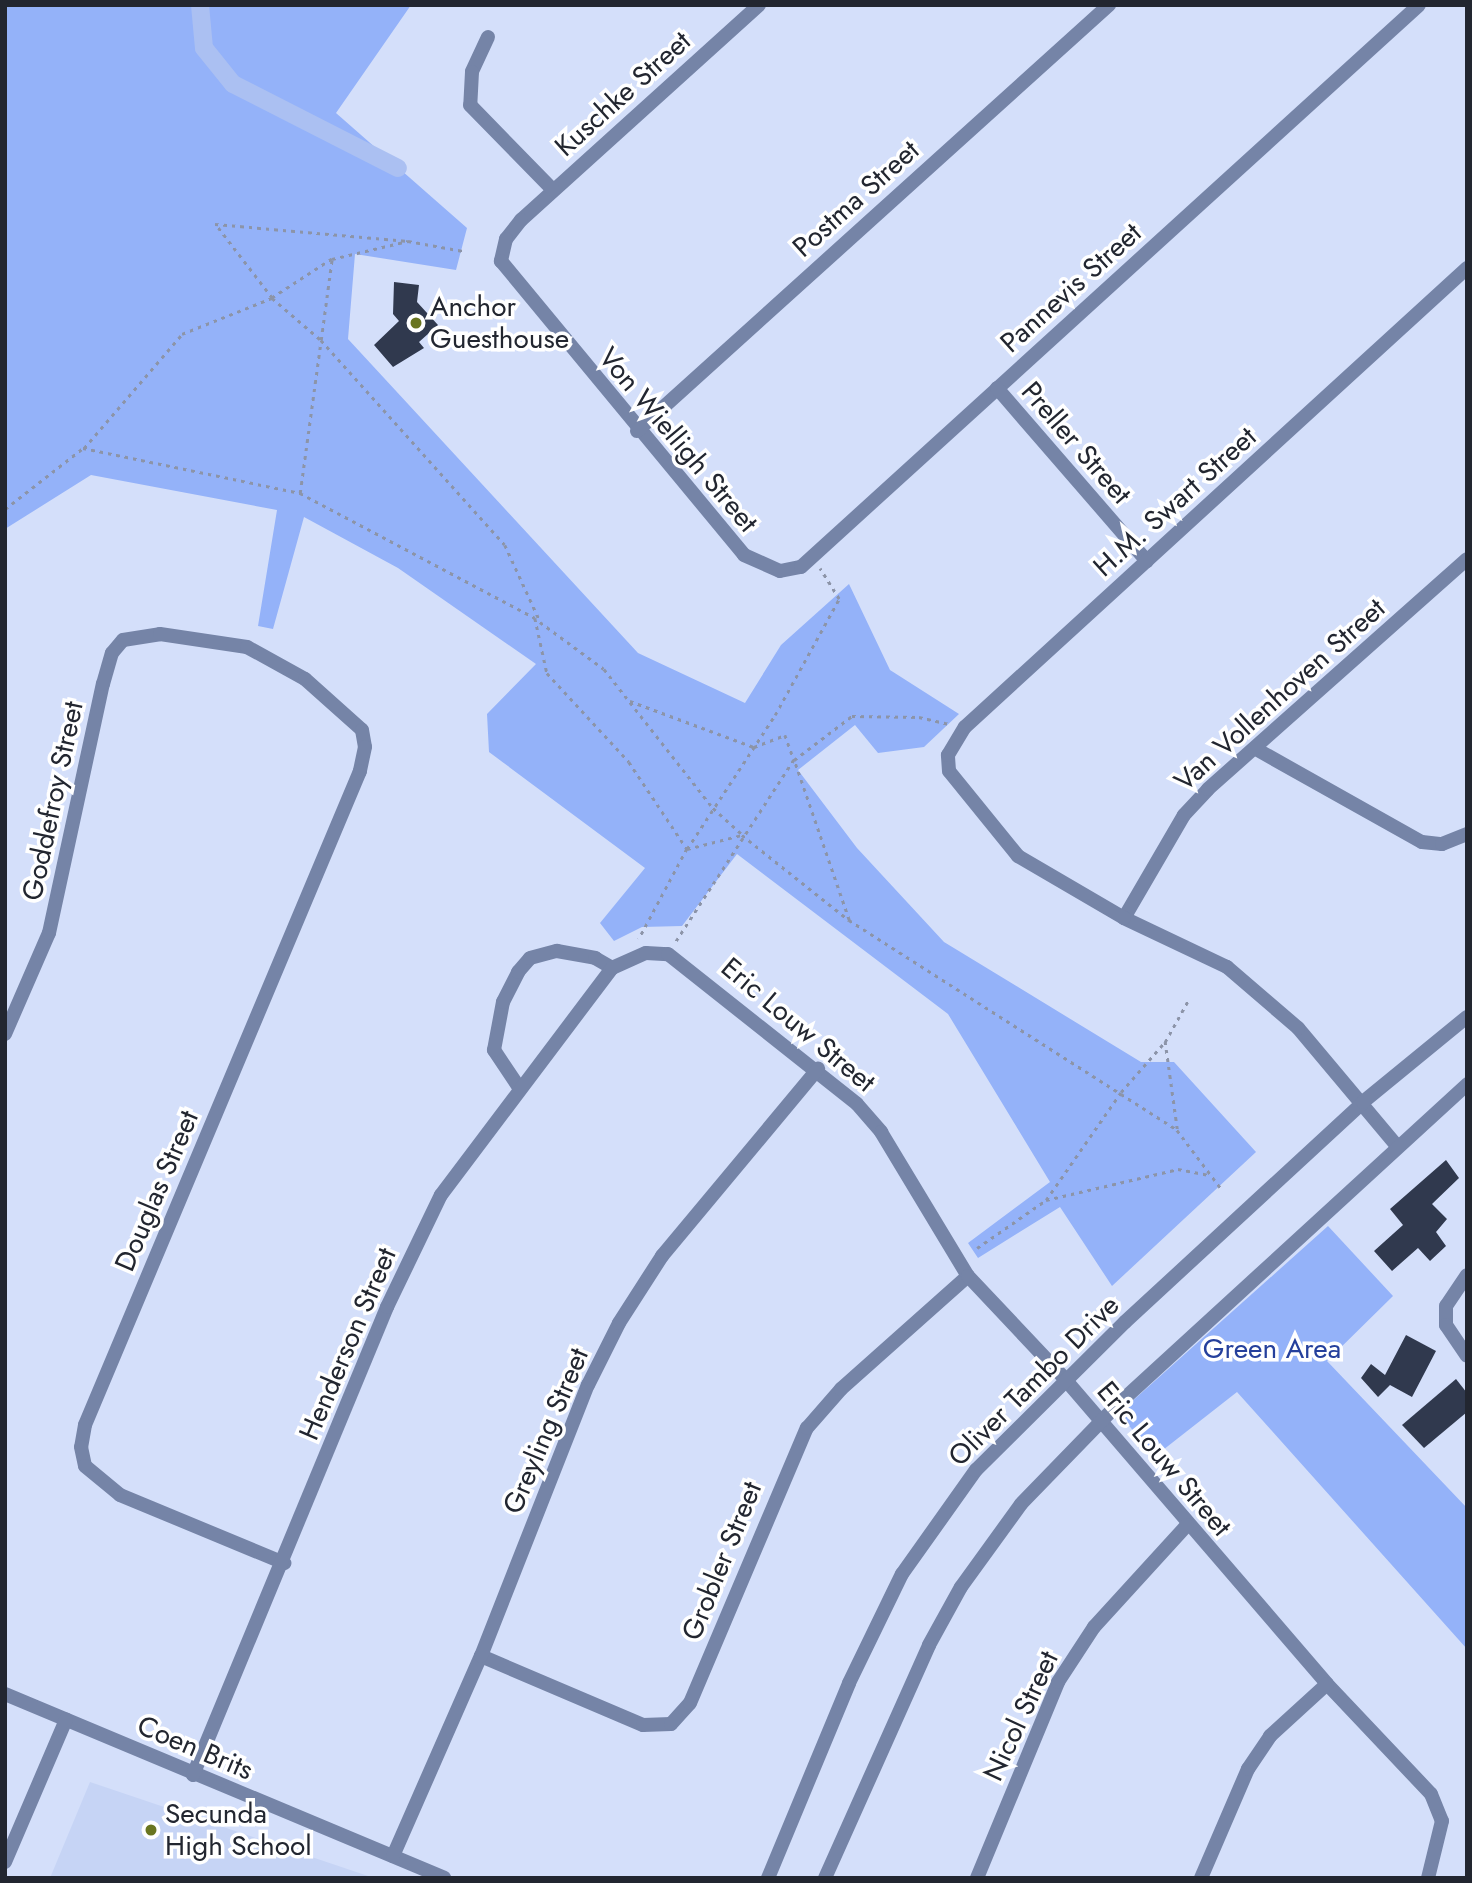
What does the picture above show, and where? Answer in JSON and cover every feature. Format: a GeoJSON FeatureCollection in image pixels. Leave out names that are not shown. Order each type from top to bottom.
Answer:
{"type":"FeatureCollection","features":[{"type":"Feature","properties":{"kind":"street","name":"Kuschke Street"},"geometry":{"type":"LineString","coordinates":[[521,220],[759,5]]}},
{"type":"Feature","properties":{"kind":"street","name":"Postma Street"},"geometry":{"type":"LineString","coordinates":[[636,431],[1109,5]]}},
{"type":"Feature","properties":{"kind":"street","name":"Pannevis Street"},"geometry":{"type":"LineString","coordinates":[[744,555],[780,571],[801,567],[1419,5]]}},
{"type":"Feature","properties":{"kind":"street"},"geometry":{"type":"LineString","coordinates":[[488,37],[472,72],[470,105],[553,190]]}},
{"type":"Feature","properties":{"kind":"street","name":"Von Wielligh Street"},"geometry":{"type":"LineString","coordinates":[[521,220],[501,252],[505,270],[636,431],[744,555]]}},
{"type":"Feature","properties":{"kind":"street","name":"H.M. Swart Street"},"geometry":{"type":"LineString","coordinates":[[1124,918],[1018,856],[958,785],[949,771],[948,755],[965,727],[1467,268]]}},
{"type":"Feature","properties":{"kind":"street","name":"Preller Street"},"geometry":{"type":"LineString","coordinates":[[997,388],[1147,561]]}},
{"type":"Feature","properties":{"kind":"street","name":"Van Vollenhoven Street"},"geometry":{"type":"LineString","coordinates":[[1124,918],[1184,815],[1467,559]]}},
{"type":"Feature","properties":{"kind":"street","name":"Douglas Street"},"geometry":{"type":"LineString","coordinates":[[112,653],[123,640],[160,634],[247,647],[305,679],[362,730],[365,747],[360,771],[85,1425],[81,1447],[85,1466],[120,1495],[284,1563]]}},
{"type":"Feature","properties":{"kind":"street","name":"Goddefroy Street"},"geometry":{"type":"LineString","coordinates":[[5,1034],[61,892],[112,653]]}},
{"type":"Feature","properties":{"kind":"street"},"geometry":{"type":"LineString","coordinates":[[1256,749],[1422,842],[1442,844],[1467,834]]}},
{"type":"Feature","properties":{"kind":"street"},"geometry":{"type":"LineString","coordinates":[[1124,918],[1227,967],[1256,989],[1363,1102],[1397,1146]]}},
{"type":"Feature","properties":{"kind":"street"},"geometry":{"type":"LineString","coordinates":[[520,1089],[494,1050],[503,1002],[530,958],[557,951],[595,958],[612,968],[629,959],[668,954]]}},
{"type":"Feature","properties":{"kind":"street","name":"Eric Louw Street"},"geometry":{"type":"LineString","coordinates":[[668,954],[818,1069],[881,1132],[968,1276],[1064,1378],[1187,1525],[1327,1684],[1431,1794],[1442,1821],[1441,1841],[1428,1878]]}},
{"type":"Feature","properties":{"kind":"street","name":"Henderson Street"},"geometry":{"type":"LineString","coordinates":[[193,1775],[284,1563],[387,1307],[441,1195],[612,968]]}},
{"type":"Feature","properties":{"kind":"street","name":"Oliver Tambo Drive"},"geometry":{"type":"LineString","coordinates":[[768,1878],[849,1684],[902,1574],[976,1470],[1064,1378],[1363,1102],[1467,1017]]}},
{"type":"Feature","properties":{"kind":"street","name":"Greyling Street"},"geometry":{"type":"LineString","coordinates":[[393,1856],[481,1656],[588,1385],[619,1323],[662,1256],[818,1069]]}},
{"type":"Feature","properties":{"kind":"street"},"geometry":{"type":"LineString","coordinates":[[825,1878],[900,1703],[961,1587],[1021,1504],[1100,1422],[1323,1221],[1397,1146],[1467,1084]]}},
{"type":"Feature","properties":{"kind":"street"},"geometry":{"type":"LineString","coordinates":[[1467,1275],[1446,1306],[1446,1325],[1467,1356]]}},
{"type":"Feature","properties":{"kind":"street","name":"Grobler Street"},"geometry":{"type":"LineString","coordinates":[[481,1656],[643,1725],[671,1724],[690,1703],[807,1428],[841,1389],[968,1276]]}},
{"type":"Feature","properties":{"kind":"street","name":"Nicol Street"},"geometry":{"type":"LineString","coordinates":[[976,1878],[1058,1682],[1094,1627],[1187,1525]]}},
{"type":"Feature","properties":{"kind":"street"},"geometry":{"type":"LineString","coordinates":[[1201,1878],[1248,1769],[1270,1737],[1327,1684]]}},
{"type":"Feature","properties":{"kind":"street","name":"Coen Brits"},"geometry":{"type":"LineString","coordinates":[[5,1694],[444,1878]]}},
{"type":"Feature","properties":{"kind":"street"},"geometry":{"type":"LineString","coordinates":[[5,1863],[65,1720]]}},
{"type":"Feature","properties":{"kind":"path"},"geometry":{"type":"LineString","coordinates":[[463,251],[408,241],[215,223],[272,298],[321,340],[505,545],[540,621]]}},
{"type":"Feature","properties":{"kind":"path"},"geometry":{"type":"LineString","coordinates":[[5,509],[83,448],[182,334],[272,298],[332,259],[408,241]]}},
{"type":"Feature","properties":{"kind":"path"},"geometry":{"type":"LineString","coordinates":[[300,493],[332,259]]}},
{"type":"Feature","properties":{"kind":"path"},"geometry":{"type":"LineString","coordinates":[[83,448],[300,493],[540,621],[604,669],[713,808],[742,835],[849,920],[1177,1130],[1223,1191]]}},
{"type":"Feature","properties":{"kind":"path"},"geometry":{"type":"LineString","coordinates":[[629,959],[687,849],[754,747],[839,599],[812,557]]}},
{"type":"Feature","properties":{"kind":"path"},"geometry":{"type":"LineString","coordinates":[[535,618],[547,673],[629,762],[687,849]]}},
{"type":"Feature","properties":{"kind":"path"},"geometry":{"type":"LineString","coordinates":[[631,701],[754,747],[785,735],[849,920]]}},
{"type":"Feature","properties":{"kind":"path"},"geometry":{"type":"LineString","coordinates":[[668,954],[742,835],[794,760],[852,716],[919,717],[965,727]]}},
{"type":"Feature","properties":{"kind":"path"},"geometry":{"type":"LineString","coordinates":[[687,849],[742,835]]}},
{"type":"Feature","properties":{"kind":"path"},"geometry":{"type":"LineString","coordinates":[[977,1248],[1046,1200],[1121,1092],[1166,1042],[1189,999]]}},
{"type":"Feature","properties":{"kind":"path"},"geometry":{"type":"LineString","coordinates":[[1166,1042],[1177,1130]]}},
{"type":"Feature","properties":{"kind":"path"},"geometry":{"type":"LineString","coordinates":[[1046,1200],[1178,1169],[1211,1175]]}},
{"type":"Feature","properties":{"kind":"shaded area","name":"Secunda High School"},"geometry":{"type":"Polygon","coordinates":[[[90,1782],[374,1878],[50,1878],[90,1782]]]}},
{"type":"Feature","properties":{"kind":"green space"},"geometry":{"type":"Polygon","coordinates":[[[5,5],[411,5],[336,113],[467,228],[456,270],[355,254],[348,339],[638,653],[745,703],[781,645],[849,584],[890,670],[959,714],[924,747],[878,753],[855,725],[798,770],[857,848],[944,942],[1141,1062],[1174,1062],[1256,1152],[1112,1286],[1060,1207],[978,1258],[968,1243],[1050,1182],[948,1014],[737,854],[682,926],[642,927],[614,941],[600,923],[645,868],[489,752],[487,714],[536,664],[398,568],[304,517],[273,629],[258,626],[277,510],[91,475],[5,529],[5,5]]]}},
{"type":"Feature","properties":{"kind":"green space","name":"Green Area"},"geometry":{"type":"Polygon","coordinates":[[[1328,1226],[1393,1296],[1327,1361],[1467,1508],[1467,1649],[1237,1392],[1154,1457],[1119,1413],[1328,1226]]]}},
{"type":"Feature","properties":{"kind":"building","name":"Anchor Guesthouse"},"geometry":{"type":"Polygon","coordinates":[[[394,282],[419,285],[417,302],[438,325],[419,342],[424,348],[393,367],[374,345],[399,321],[393,314],[394,282]]]}},
{"type":"Feature","properties":{"kind":"building"},"geometry":{"type":"Polygon","coordinates":[[[1446,1160],[1459,1178],[1432,1204],[1447,1219],[1436,1232],[1446,1246],[1430,1261],[1418,1248],[1392,1271],[1374,1251],[1403,1225],[1390,1209],[1446,1160]]]}},
{"type":"Feature","properties":{"kind":"building"},"geometry":{"type":"Polygon","coordinates":[[[1406,1335],[1436,1351],[1412,1397],[1390,1385],[1378,1397],[1361,1378],[1371,1364],[1385,1375],[1406,1335]]]}},
{"type":"Feature","properties":{"kind":"building"},"geometry":{"type":"Polygon","coordinates":[[[1456,1379],[1467,1393],[1467,1412],[1424,1448],[1402,1425],[1456,1379]]]}},
{"type":"Feature","properties":{"kind":"waterway"},"geometry":{"type":"LineString","coordinates":[[200,5],[204,48],[233,84],[398,168]]}},
{"type":"Feature","properties":{"kind":"place","name":"Anchor Guesthouse"},"geometry":{"type":"Point","coordinates":[416,323]}},
{"type":"Feature","properties":{"kind":"place","name":"Secunda High School"},"geometry":{"type":"Point","coordinates":[151,1830]}}]}
